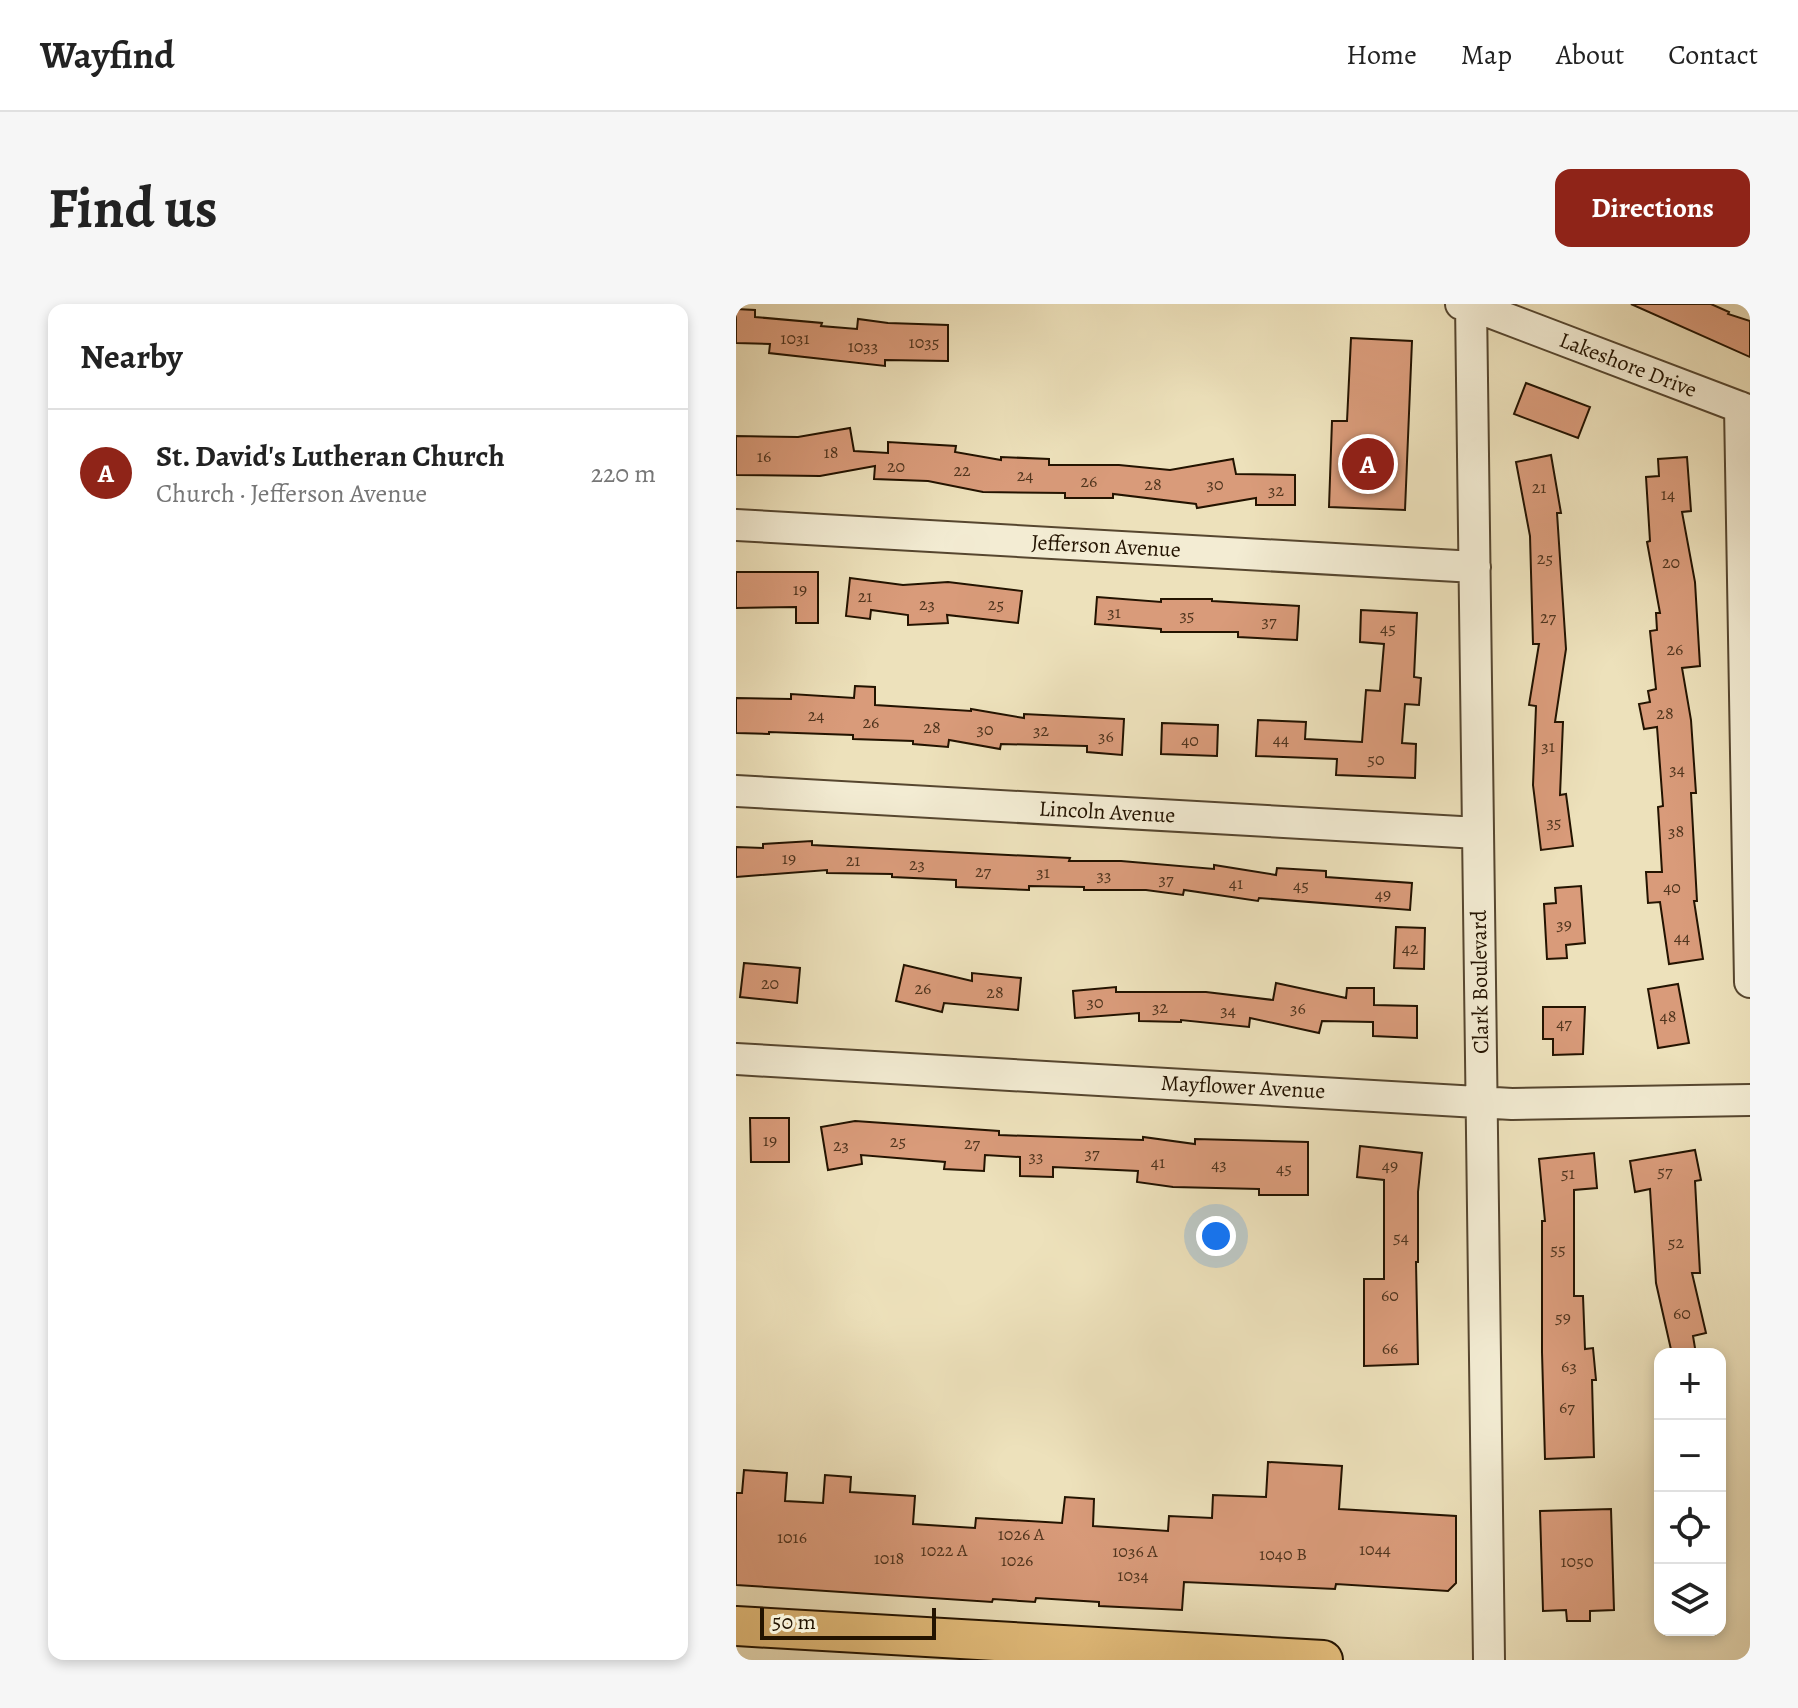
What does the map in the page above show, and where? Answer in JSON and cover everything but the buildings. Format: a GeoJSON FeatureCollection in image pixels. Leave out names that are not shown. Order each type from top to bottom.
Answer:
{"type":"FeatureCollection","features":[{"type":"Feature","properties":{"kind":"main road"},"geometry":{"type":"LineString","coordinates":[[736,1626],[950,1649],[1323,1660]]}},
{"type":"Feature","properties":{"kind":"street","name":"Lakeshore Drive"},"geometry":{"type":"LineString","coordinates":[[1461,304],[1471,304],[1745,409]]}},
{"type":"Feature","properties":{"kind":"street","name":"Clark Boulevard"},"geometry":{"type":"LineString","coordinates":[[1471,304],[1489,1660]]}},
{"type":"Feature","properties":{"kind":"street"},"geometry":{"type":"LineString","coordinates":[[1745,409],[1750,982]]}},
{"type":"Feature","properties":{"kind":"street","name":"Jefferson Avenue"},"geometry":{"type":"LineString","coordinates":[[736,525],[1475,567]]}},
{"type":"Feature","properties":{"kind":"street","name":"Lincoln Avenue"},"geometry":{"type":"LineString","coordinates":[[736,791],[1478,833]]}},
{"type":"Feature","properties":{"kind":"street","name":"Mayflower Avenue"},"geometry":{"type":"LineString","coordinates":[[736,1059],[1512,1104],[1750,1100]]}},
{"type":"Feature","properties":{"kind":"place","name":"St. David's Lutheran Church"},"geometry":{"type":"Point","coordinates":[1368,464]}}]}
